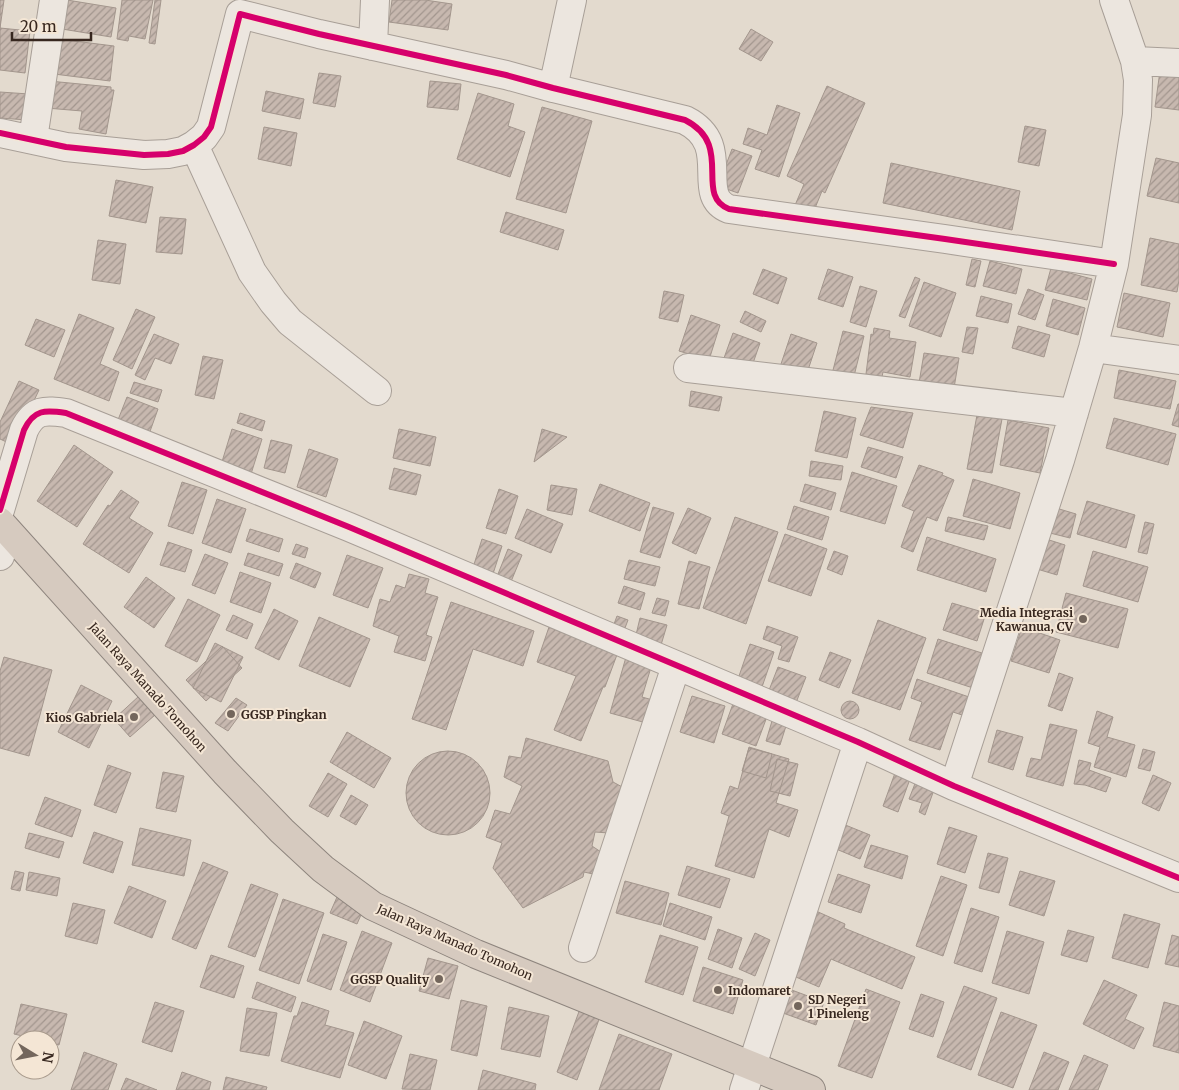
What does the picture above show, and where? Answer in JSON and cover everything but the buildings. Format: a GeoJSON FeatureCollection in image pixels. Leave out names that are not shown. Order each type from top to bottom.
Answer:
{"type":"FeatureCollection","features":[{"type":"Feature","properties":{"kind":"highway","name":"Jalan Raya Manado Tomohon"},"geometry":{"type":"LineString","coordinates":[[2,530],[225,772],[276,824],[323,869],[373,906],[748,1078],[811,1090]]}},
{"type":"Feature","properties":{"kind":"street"},"geometry":{"type":"LineString","coordinates":[[33,139],[54,0]]}},
{"type":"Feature","properties":{"kind":"street"},"geometry":{"type":"LineString","coordinates":[[373,46],[375,0]]}},
{"type":"Feature","properties":{"kind":"street"},"geometry":{"type":"LineString","coordinates":[[553,88],[572,0]]}},
{"type":"Feature","properties":{"kind":"street"},"geometry":{"type":"LineString","coordinates":[[954,786],[1060,460],[1093,348],[1114,264],[1137,115],[1138,80],[1136,61],[1114,0]]}},
{"type":"Feature","properties":{"kind":"street"},"geometry":{"type":"LineString","coordinates":[[0,133],[66,147],[144,155],[168,154],[194,146],[211,127],[241,7],[373,46],[506,75],[673,116],[693,124],[710,144],[714,196],[721,206],[729,210],[945,238],[1114,264]]}},
{"type":"Feature","properties":{"kind":"street"},"geometry":{"type":"LineString","coordinates":[[1136,61],[1179,63]]}},
{"type":"Feature","properties":{"kind":"street"},"geometry":{"type":"LineString","coordinates":[[194,146],[252,272],[273,302],[290,322],[377,390]]}},
{"type":"Feature","properties":{"kind":"street"},"geometry":{"type":"LineString","coordinates":[[1093,348],[1179,360]]}},
{"type":"Feature","properties":{"kind":"street"},"geometry":{"type":"LineString","coordinates":[[688,368],[1074,413]]}},
{"type":"Feature","properties":{"kind":"street"},"geometry":{"type":"LineString","coordinates":[[2,530],[24,430],[29,420],[35,414],[42,412],[66,413],[349,527],[858,742],[954,786],[1179,878]]}},
{"type":"Feature","properties":{"kind":"street"},"geometry":{"type":"LineString","coordinates":[[583,948],[676,666]]}},
{"type":"Feature","properties":{"kind":"street"},"geometry":{"type":"LineString","coordinates":[[748,1078],[858,742]]}},
{"type":"Feature","properties":{"kind":"cycle path"},"geometry":{"type":"LineString","coordinates":[[0,133],[66,147],[144,155],[183,151],[204,137],[211,127],[240,14],[319,34],[506,75],[685,120],[700,130],[708,142],[714,193],[719,202],[729,209],[1114,264]]}},
{"type":"Feature","properties":{"kind":"cycle path"},"geometry":{"type":"LineString","coordinates":[[0,510],[24,430],[28,423],[41,412],[66,413],[349,527],[858,742],[954,786],[1179,878]]}},
{"type":"Feature","properties":{"kind":"place","name":"Media Integrasi Kawanua, CV"},"geometry":{"type":"Point","coordinates":[1083,619]}},
{"type":"Feature","properties":{"kind":"place","name":"GGSP Pingkan"},"geometry":{"type":"Point","coordinates":[231,714]}},
{"type":"Feature","properties":{"kind":"place","name":"Kios Gabriela"},"geometry":{"type":"Point","coordinates":[134,717]}},
{"type":"Feature","properties":{"kind":"place","name":"GGSP Quality"},"geometry":{"type":"Point","coordinates":[439,979]}},
{"type":"Feature","properties":{"kind":"place","name":"Indomaret"},"geometry":{"type":"Point","coordinates":[718,990]}},
{"type":"Feature","properties":{"kind":"place","name":"SD Negeri 1 Pineleng"},"geometry":{"type":"Point","coordinates":[798,1006]}}]}
